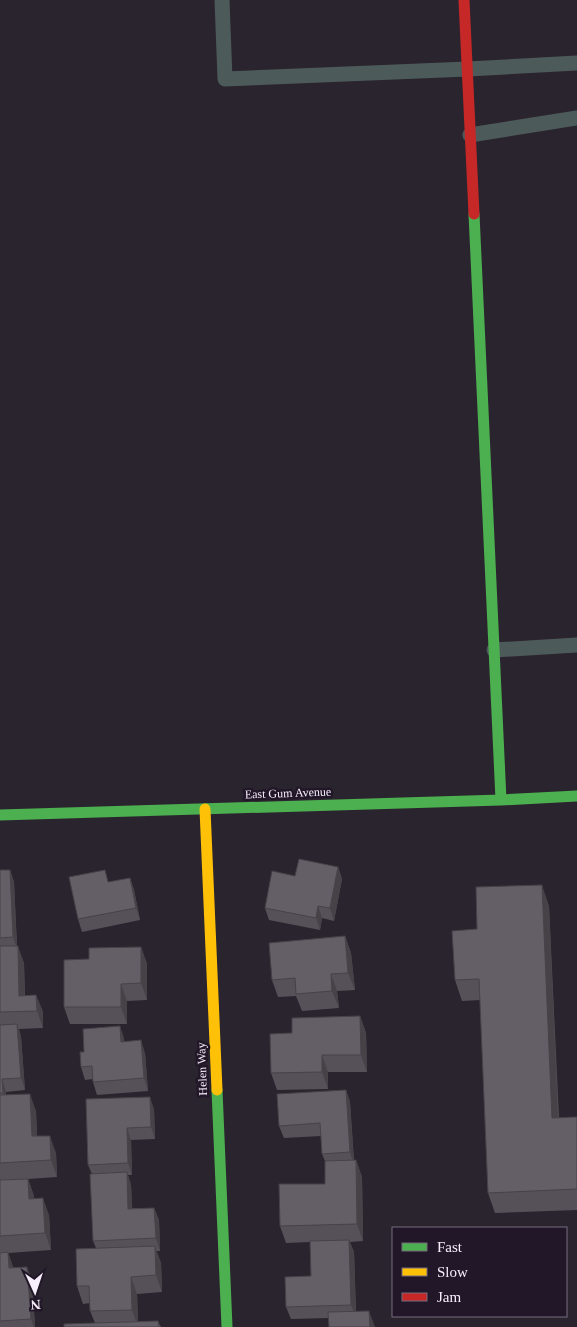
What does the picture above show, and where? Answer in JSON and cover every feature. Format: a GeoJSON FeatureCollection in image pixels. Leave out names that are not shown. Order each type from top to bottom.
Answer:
{"type":"FeatureCollection","features":[{"type":"Feature","properties":{"kind":"street"},"geometry":{"type":"LineString","coordinates":[[464,0],[501,800]]}},
{"type":"Feature","properties":{"kind":"street","name":"East Gum Avenue"},"geometry":{"type":"LineString","coordinates":[[0,816],[577,796]]}},
{"type":"Feature","properties":{"kind":"street","name":"Helen Way"},"geometry":{"type":"LineString","coordinates":[[205,809],[226,1327]]}},
{"type":"Feature","properties":{"kind":"lane"},"geometry":{"type":"LineString","coordinates":[[222,0],[225,79],[468,70],[577,63]]}},
{"type":"Feature","properties":{"kind":"lane"},"geometry":{"type":"LineString","coordinates":[[470,135],[577,118]]}},
{"type":"Feature","properties":{"kind":"lane"},"geometry":{"type":"LineString","coordinates":[[494,650],[577,644]]}},
{"type":"Feature","properties":{"kind":"building"},"geometry":{"type":"Polygon","coordinates":[[[299,859],[338,867],[330,908],[318,906],[316,918],[265,908],[272,871],[295,876],[299,859]]]}},
{"type":"Feature","properties":{"kind":"building"},"geometry":{"type":"Polygon","coordinates":[[[0,870],[10,870],[13,937],[0,938],[0,870]]]}},
{"type":"Feature","properties":{"kind":"building"},"geometry":{"type":"Polygon","coordinates":[[[105,870],[108,882],[130,878],[136,908],[78,919],[69,877],[105,870]]]}},
{"type":"Feature","properties":{"kind":"building"},"geometry":{"type":"Polygon","coordinates":[[[542,885],[552,1118],[577,1117],[577,1189],[488,1193],[479,979],[455,980],[452,931],[477,929],[476,887],[542,885]]]}},
{"type":"Feature","properties":{"kind":"building"},"geometry":{"type":"Polygon","coordinates":[[[345,936],[348,973],[331,974],[332,991],[296,994],[295,978],[272,980],[269,943],[345,936]]]}},
{"type":"Feature","properties":{"kind":"building"},"geometry":{"type":"Polygon","coordinates":[[[0,946],[18,946],[19,996],[36,995],[37,1011],[0,1012],[0,946]]]}},
{"type":"Feature","properties":{"kind":"building"},"geometry":{"type":"Polygon","coordinates":[[[141,947],[141,983],[121,984],[121,1007],[64,1007],[64,960],[89,959],[89,948],[141,947]]]}},
{"type":"Feature","properties":{"kind":"building"},"geometry":{"type":"Polygon","coordinates":[[[360,1016],[361,1055],[322,1055],[322,1072],[271,1073],[270,1034],[292,1033],[292,1018],[360,1016]]]}},
{"type":"Feature","properties":{"kind":"building"},"geometry":{"type":"Polygon","coordinates":[[[17,1024],[21,1078],[2,1079],[3,1093],[0,1093],[0,1025],[17,1024]]]}},
{"type":"Feature","properties":{"kind":"building"},"geometry":{"type":"Polygon","coordinates":[[[120,1026],[121,1042],[141,1040],[144,1078],[93,1082],[92,1066],[81,1067],[80,1052],[84,1052],[83,1029],[120,1026]]]}},
{"type":"Feature","properties":{"kind":"building"},"geometry":{"type":"Polygon","coordinates":[[[346,1090],[350,1152],[322,1154],[320,1123],[279,1126],[277,1094],[346,1090]]]}},
{"type":"Feature","properties":{"kind":"building"},"geometry":{"type":"Polygon","coordinates":[[[30,1094],[32,1136],[50,1136],[51,1160],[0,1163],[0,1095],[30,1094]]]}},
{"type":"Feature","properties":{"kind":"building"},"geometry":{"type":"Polygon","coordinates":[[[150,1097],[151,1127],[127,1128],[128,1163],[88,1165],[86,1099],[150,1097]]]}},
{"type":"Feature","properties":{"kind":"building"},"geometry":{"type":"Polygon","coordinates":[[[356,1160],[357,1224],[280,1226],[279,1184],[325,1184],[325,1161],[356,1160]]]}},
{"type":"Feature","properties":{"kind":"building"},"geometry":{"type":"Polygon","coordinates":[[[127,1172],[128,1209],[154,1208],[156,1238],[93,1241],[90,1174],[127,1172]]]}},
{"type":"Feature","properties":{"kind":"building"},"geometry":{"type":"Polygon","coordinates":[[[28,1179],[29,1199],[43,1198],[45,1233],[0,1236],[0,1180],[28,1179]]]}},
{"type":"Feature","properties":{"kind":"building"},"geometry":{"type":"Polygon","coordinates":[[[349,1240],[351,1305],[286,1307],[285,1277],[311,1276],[310,1241],[349,1240]]]}},
{"type":"Feature","properties":{"kind":"building"},"geometry":{"type":"Polygon","coordinates":[[[155,1246],[156,1275],[131,1277],[132,1310],[90,1311],[89,1286],[77,1286],[76,1249],[155,1246]]]}},
{"type":"Feature","properties":{"kind":"building"},"geometry":{"type":"Polygon","coordinates":[[[8,1252],[9,1268],[27,1267],[31,1319],[0,1321],[0,1253],[8,1252]]]}},
{"type":"Feature","properties":{"kind":"building"},"geometry":{"type":"Polygon","coordinates":[[[369,1311],[370,1327],[329,1327],[328,1312],[369,1311]]]}},
{"type":"Feature","properties":{"kind":"building"},"geometry":{"type":"Polygon","coordinates":[[[158,1321],[159,1327],[64,1327],[64,1324],[158,1321]]]}},
{"type":"Feature","properties":{"kind":"traffic: fast"},"geometry":{"type":"LineString","coordinates":[[474,214],[501,800]]}},
{"type":"Feature","properties":{"kind":"traffic: fast"},"geometry":{"type":"LineString","coordinates":[[0,815],[577,796]]}},
{"type":"Feature","properties":{"kind":"traffic: fast"},"geometry":{"type":"LineString","coordinates":[[217,1090],[227,1327]]}},
{"type":"Feature","properties":{"kind":"traffic: slow"},"geometry":{"type":"LineString","coordinates":[[205,809],[217,1090]]}},
{"type":"Feature","properties":{"kind":"traffic: jam"},"geometry":{"type":"LineString","coordinates":[[464,0],[474,214]]}}]}
